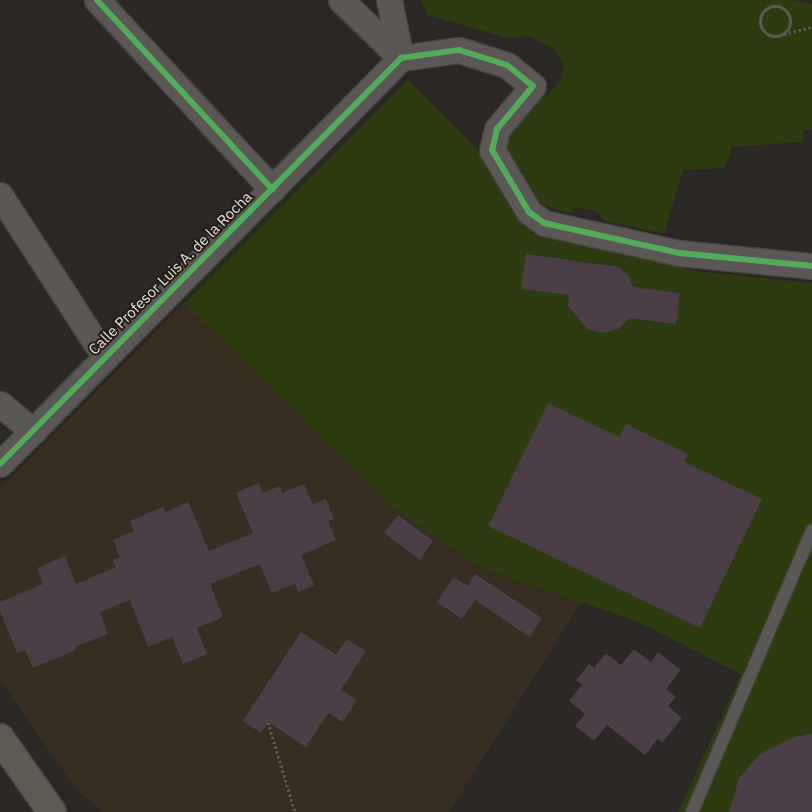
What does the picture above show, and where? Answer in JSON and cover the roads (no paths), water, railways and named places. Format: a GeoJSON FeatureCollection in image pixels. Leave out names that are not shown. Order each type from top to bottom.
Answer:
{"type":"FeatureCollection","features":[{"type":"Feature","properties":{"kind":"main road"},"geometry":{"type":"LineString","coordinates":[[0,738],[52,812]]}},
{"type":"Feature","properties":{"kind":"street"},"geometry":{"type":"LineString","coordinates":[[97,0],[272,189]]}},
{"type":"Feature","properties":{"kind":"street"},"geometry":{"type":"LineString","coordinates":[[341,0],[401,58]]}},
{"type":"Feature","properties":{"kind":"street"},"geometry":{"type":"LineString","coordinates":[[390,0],[401,58]]}},
{"type":"Feature","properties":{"kind":"street"},"geometry":{"type":"LineString","coordinates":[[401,58],[458,50],[507,65],[533,86],[497,129],[492,150],[529,212],[544,223],[679,253],[812,266]]}},
{"type":"Feature","properties":{"kind":"street","name":"Calle Profesor Luis A. de la Rocha"},"geometry":{"type":"LineString","coordinates":[[0,464],[401,58]]}},
{"type":"Feature","properties":{"kind":"street"},"geometry":{"type":"LineString","coordinates":[[0,195],[95,342],[107,355]]}},
{"type":"Feature","properties":{"kind":"street"},"geometry":{"type":"LineString","coordinates":[[0,404],[33,431]]}},
{"type":"Feature","properties":{"kind":"lane"},"geometry":{"type":"LineString","coordinates":[[692,812],[812,530]]}}]}
